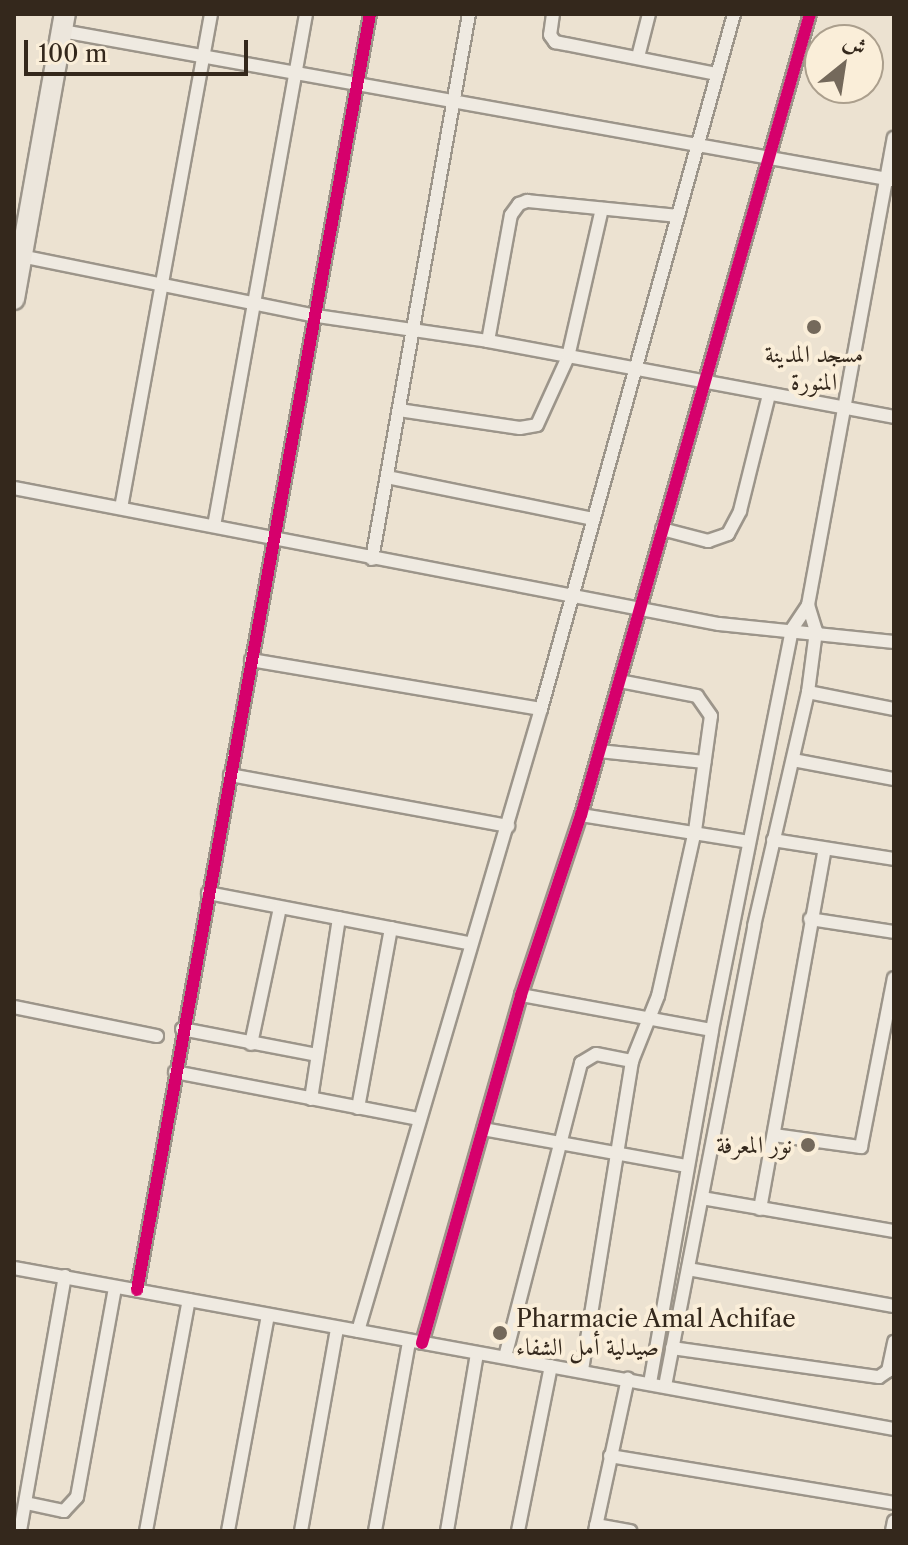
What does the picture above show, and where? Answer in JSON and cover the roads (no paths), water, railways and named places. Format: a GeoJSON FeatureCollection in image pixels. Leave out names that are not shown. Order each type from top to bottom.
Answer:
{"type":"FeatureCollection","features":[{"type":"Feature","properties":{"kind":"main road"},"geometry":{"type":"LineString","coordinates":[[14,299],[63,22]]}},
{"type":"Feature","properties":{"kind":"street"},"geometry":{"type":"LineString","coordinates":[[121,508],[211,14]]}},
{"type":"Feature","properties":{"kind":"street"},"geometry":{"type":"LineString","coordinates":[[214,526],[257,302],[293,72],[306,14]]}},
{"type":"Feature","properties":{"kind":"street"},"geometry":{"type":"LineString","coordinates":[[137,1290],[182,1029],[317,316],[370,14]]}},
{"type":"Feature","properties":{"kind":"street"},"geometry":{"type":"LineString","coordinates":[[372,559],[414,333],[451,100],[469,14]]}},
{"type":"Feature","properties":{"kind":"street"},"geometry":{"type":"LineString","coordinates":[[553,14],[550,35],[555,42],[716,74]]}},
{"type":"Feature","properties":{"kind":"street"},"geometry":{"type":"LineString","coordinates":[[638,57],[649,14]]}},
{"type":"Feature","properties":{"kind":"street"},"geometry":{"type":"LineString","coordinates":[[358,1331],[468,943],[508,826],[734,14]]}},
{"type":"Feature","properties":{"kind":"street"},"geometry":{"type":"LineString","coordinates":[[375,1531],[415,1343],[483,1129],[521,995],[581,815],[810,14]]}},
{"type":"Feature","properties":{"kind":"street"},"geometry":{"type":"LineString","coordinates":[[63,22],[203,56],[890,180]]}},
{"type":"Feature","properties":{"kind":"street"},"geometry":{"type":"LineString","coordinates":[[650,1383],[712,1030],[792,629],[808,605],[890,180],[894,138]]}},
{"type":"Feature","properties":{"kind":"street"},"geometry":{"type":"LineString","coordinates":[[488,341],[515,208],[527,201],[677,216]]}},
{"type":"Feature","properties":{"kind":"street"},"geometry":{"type":"LineString","coordinates":[[399,410],[529,429],[541,421],[568,357],[602,209]]}},
{"type":"Feature","properties":{"kind":"street"},"geometry":{"type":"LineString","coordinates":[[21,256],[317,316],[414,333],[488,341],[634,372],[894,417]]}},
{"type":"Feature","properties":{"kind":"street"},"geometry":{"type":"LineString","coordinates":[[662,529],[708,541],[728,534],[740,511],[769,395]]}},
{"type":"Feature","properties":{"kind":"street"},"geometry":{"type":"LineString","coordinates":[[387,477],[594,519]]}},
{"type":"Feature","properties":{"kind":"street"},"geometry":{"type":"LineString","coordinates":[[14,488],[737,627],[816,631],[894,642]]}},
{"type":"Feature","properties":{"kind":"street"},"geometry":{"type":"LineString","coordinates":[[665,1386],[773,840],[808,692],[816,631],[808,605]]}},
{"type":"Feature","properties":{"kind":"street"},"geometry":{"type":"LineString","coordinates":[[251,660],[541,709]]}},
{"type":"Feature","properties":{"kind":"street"},"geometry":{"type":"LineString","coordinates":[[582,1370],[632,1061],[652,1016],[695,831],[711,716],[703,702],[619,681]]}},
{"type":"Feature","properties":{"kind":"street"},"geometry":{"type":"LineString","coordinates":[[808,692],[894,709]]}},
{"type":"Feature","properties":{"kind":"street"},"geometry":{"type":"LineString","coordinates":[[599,751],[704,762]]}},
{"type":"Feature","properties":{"kind":"street"},"geometry":{"type":"LineString","coordinates":[[793,760],[894,779]]}},
{"type":"Feature","properties":{"kind":"street"},"geometry":{"type":"LineString","coordinates":[[230,775],[508,826]]}},
{"type":"Feature","properties":{"kind":"street"},"geometry":{"type":"LineString","coordinates":[[581,815],[749,842]]}},
{"type":"Feature","properties":{"kind":"street"},"geometry":{"type":"LineString","coordinates":[[773,840],[894,859]]}},
{"type":"Feature","properties":{"kind":"street"},"geometry":{"type":"LineString","coordinates":[[760,1209],[825,849]]}},
{"type":"Feature","properties":{"kind":"street"},"geometry":{"type":"LineString","coordinates":[[208,893],[468,943]]}},
{"type":"Feature","properties":{"kind":"street"},"geometry":{"type":"LineString","coordinates":[[251,1044],[280,908]]}},
{"type":"Feature","properties":{"kind":"street"},"geometry":{"type":"LineString","coordinates":[[311,1099],[339,918]]}},
{"type":"Feature","properties":{"kind":"street"},"geometry":{"type":"LineString","coordinates":[[810,919],[894,932]]}},
{"type":"Feature","properties":{"kind":"street"},"geometry":{"type":"LineString","coordinates":[[358,1108],[391,928]]}},
{"type":"Feature","properties":{"kind":"street"},"geometry":{"type":"LineString","coordinates":[[774,1135],[861,1147],[894,978]]}},
{"type":"Feature","properties":{"kind":"street"},"geometry":{"type":"LineString","coordinates":[[521,995],[652,1016],[712,1030]]}},
{"type":"Feature","properties":{"kind":"street"},"geometry":{"type":"LineString","coordinates":[[14,1007],[157,1036]]}},
{"type":"Feature","properties":{"kind":"street"},"geometry":{"type":"LineString","coordinates":[[182,1029],[317,1055]]}},
{"type":"Feature","properties":{"kind":"street"},"geometry":{"type":"LineString","coordinates":[[505,1357],[557,1145],[588,1055],[632,1061]]}},
{"type":"Feature","properties":{"kind":"street"},"geometry":{"type":"LineString","coordinates":[[175,1072],[418,1119]]}},
{"type":"Feature","properties":{"kind":"street"},"geometry":{"type":"LineString","coordinates":[[483,1129],[557,1145],[686,1166]]}},
{"type":"Feature","properties":{"kind":"street"},"geometry":{"type":"LineString","coordinates":[[702,1198],[894,1231]]}},
{"type":"Feature","properties":{"kind":"street"},"geometry":{"type":"LineString","coordinates":[[14,1268],[894,1429]]}},
{"type":"Feature","properties":{"kind":"street"},"geometry":{"type":"LineString","coordinates":[[688,1269],[894,1306]]}},
{"type":"Feature","properties":{"kind":"street"},"geometry":{"type":"LineString","coordinates":[[20,1531],[65,1276]]}},
{"type":"Feature","properties":{"kind":"street"},"geometry":{"type":"LineString","coordinates":[[26,1503],[64,1511],[77,1497],[115,1287]]}},
{"type":"Feature","properties":{"kind":"street"},"geometry":{"type":"LineString","coordinates":[[146,1531],[189,1300]]}},
{"type":"Feature","properties":{"kind":"street"},"geometry":{"type":"LineString","coordinates":[[228,1531],[268,1316]]}},
{"type":"Feature","properties":{"kind":"street"},"geometry":{"type":"LineString","coordinates":[[301,1531],[337,1328]]}},
{"type":"Feature","properties":{"kind":"street"},"geometry":{"type":"LineString","coordinates":[[672,1348],[879,1377],[888,1371],[894,1342]]}},
{"type":"Feature","properties":{"kind":"street"},"geometry":{"type":"LineString","coordinates":[[447,1531],[477,1354]]}},
{"type":"Feature","properties":{"kind":"street"},"geometry":{"type":"LineString","coordinates":[[518,1531],[551,1366]]}},
{"type":"Feature","properties":{"kind":"street"},"geometry":{"type":"LineString","coordinates":[[628,1379],[596,1528],[630,1531]]}},
{"type":"Feature","properties":{"kind":"street"},"geometry":{"type":"LineString","coordinates":[[610,1456],[894,1503]]}},
{"type":"Feature","properties":{"kind":"street"},"geometry":{"type":"LineString","coordinates":[[892,1531],[894,1521]]}},
{"type":"Feature","properties":{"kind":"place","name":"مسجد المدينة المنورة"},"geometry":{"type":"Point","coordinates":[814,327]}},
{"type":"Feature","properties":{"kind":"place","name":"نور المعرفة"},"geometry":{"type":"Point","coordinates":[808,1145]}},
{"type":"Feature","properties":{"kind":"place","name":"Pharmacie Amal Achifae صيدلية أمل الشفاء"},"geometry":{"type":"Point","coordinates":[500,1333]}}]}
